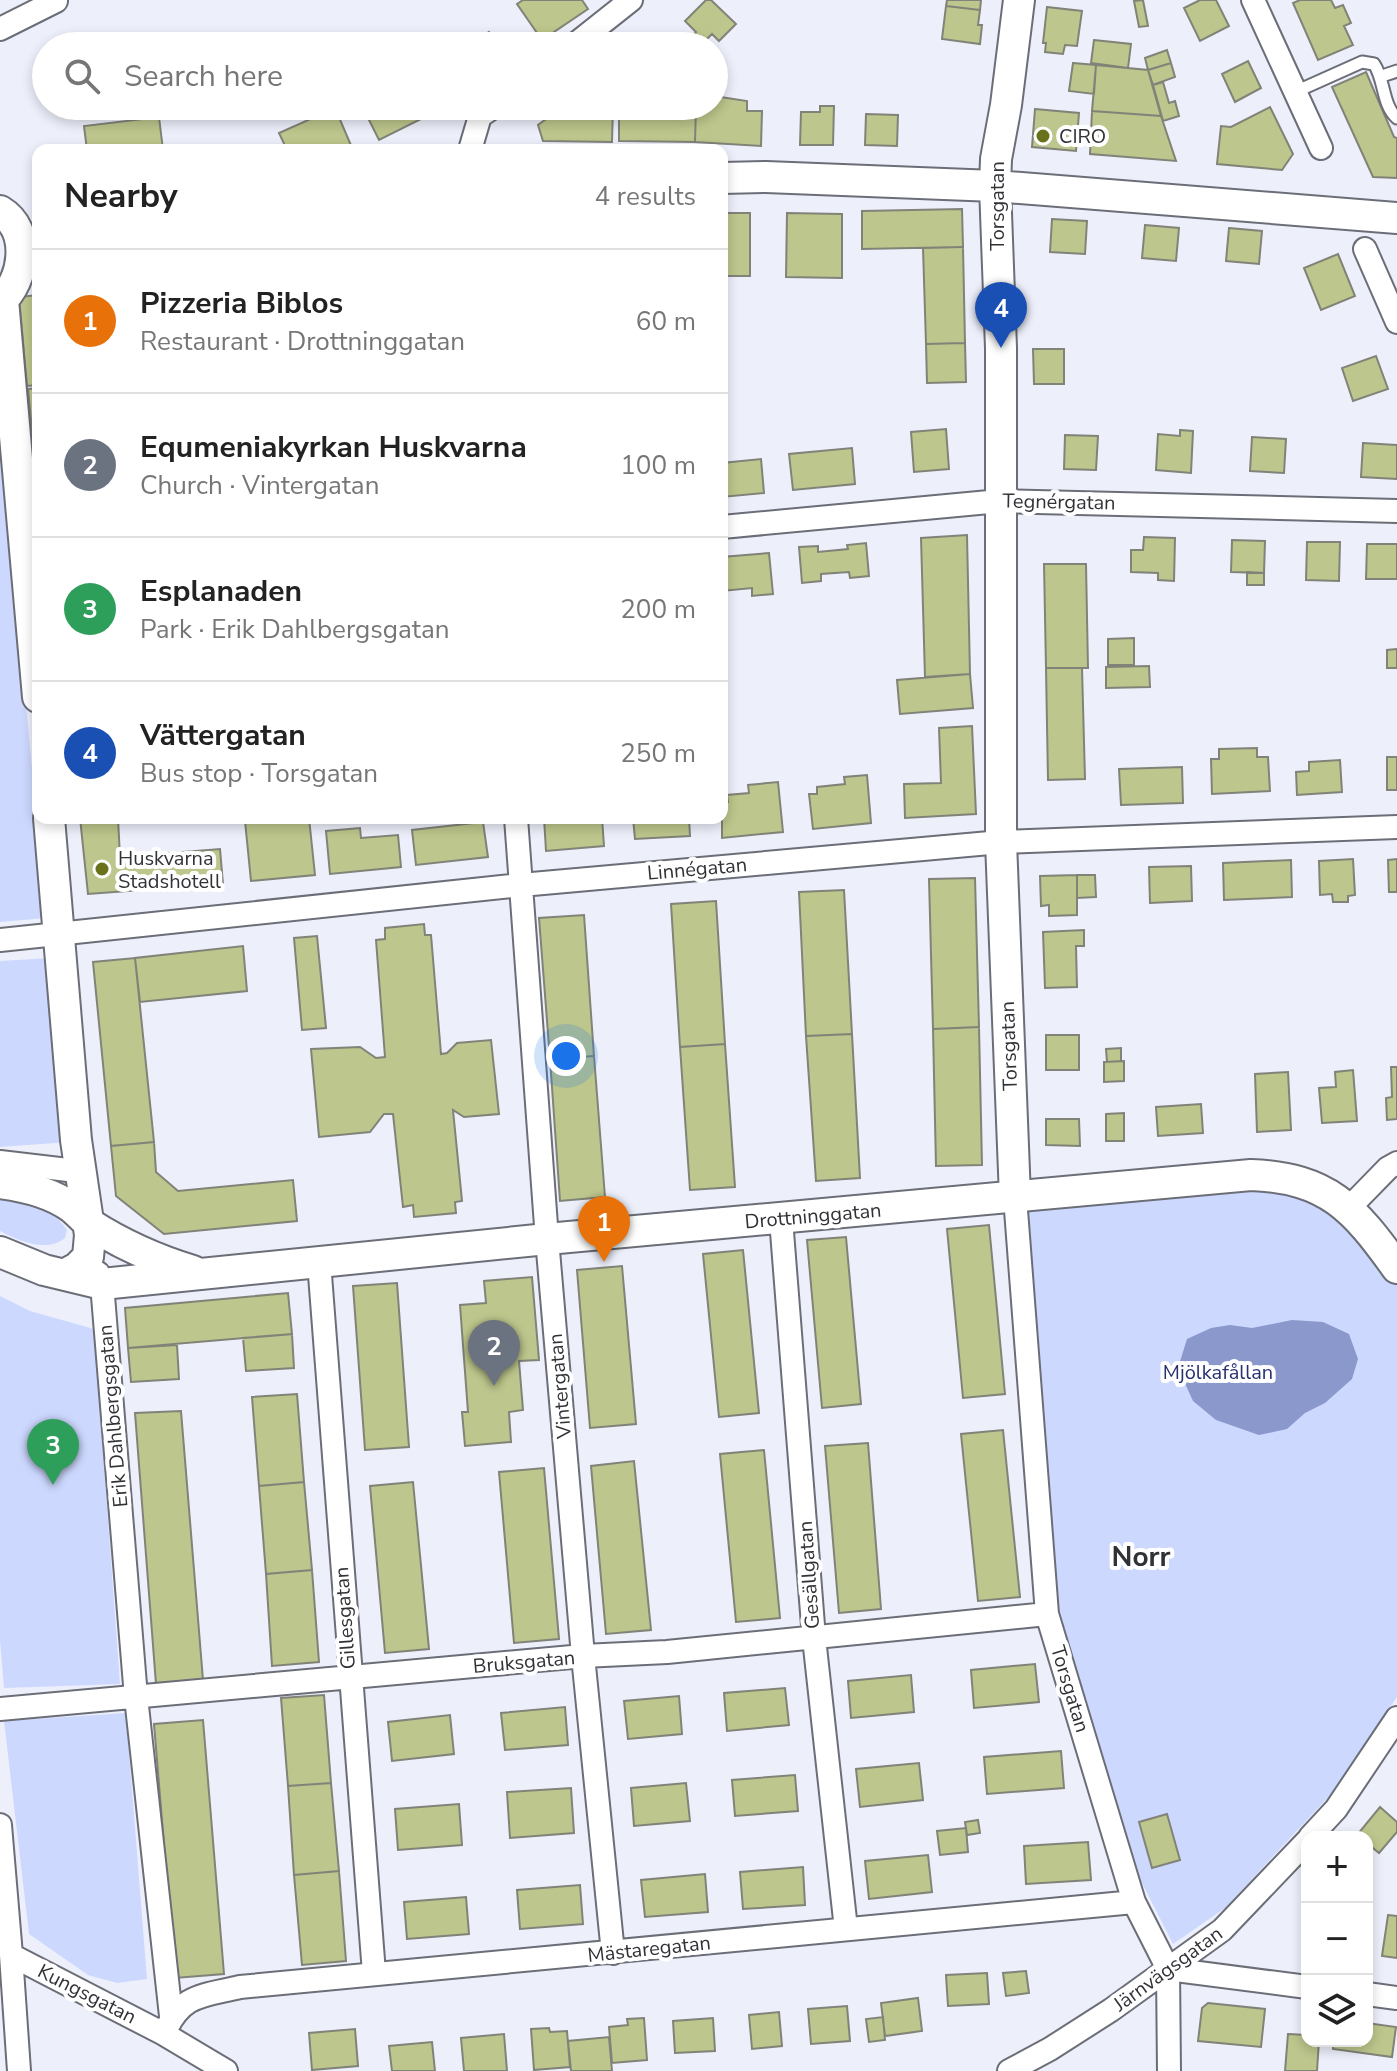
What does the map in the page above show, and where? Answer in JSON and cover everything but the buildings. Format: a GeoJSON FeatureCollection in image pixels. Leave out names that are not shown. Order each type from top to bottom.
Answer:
{"type":"FeatureCollection","features":[{"type":"Feature","properties":{"kind":"street"},"geometry":{"type":"LineString","coordinates":[[33,0],[62,1]]}},
{"type":"Feature","properties":{"kind":"street"},"geometry":{"type":"LineString","coordinates":[[591,32],[631,0]]}},
{"type":"Feature","properties":{"kind":"street","name":"Torsgatan"},"geometry":{"type":"LineString","coordinates":[[1019,0],[996,159],[995,186],[1001,348],[1001,842],[1015,1197],[1047,1614],[1134,1902],[1168,1969],[1169,2071]]}},
{"type":"Feature","properties":{"kind":"street"},"geometry":{"type":"LineString","coordinates":[[1253,0],[1321,148]]}},
{"type":"Feature","properties":{"kind":"street"},"geometry":{"type":"LineString","coordinates":[[0,29],[62,1]]}},
{"type":"Feature","properties":{"kind":"street"},"geometry":{"type":"LineString","coordinates":[[472,144],[479,120]]}},
{"type":"Feature","properties":{"kind":"street"},"geometry":{"type":"LineString","coordinates":[[728,178],[995,186],[1397,218]]}},
{"type":"Feature","properties":{"kind":"street"},"geometry":{"type":"LineString","coordinates":[[18,224],[21,250],[29,268],[1,301],[32,584]]}},
{"type":"Feature","properties":{"kind":"street"},"geometry":{"type":"LineString","coordinates":[[1365,249],[1397,322]]}},
{"type":"Feature","properties":{"kind":"street","name":"Tegnérgatan"},"geometry":{"type":"LineString","coordinates":[[728,526],[1000,501],[1397,511]]}},
{"type":"Feature","properties":{"kind":"street","name":"Erik Dahlbergsgatan"},"geometry":{"type":"LineString","coordinates":[[50,824],[76,1140],[90,1252],[102,1284],[167,2025]]}},
{"type":"Feature","properties":{"kind":"street","name":"Vintergatan"},"geometry":{"type":"LineString","coordinates":[[516,824],[547,1239],[583,1656],[613,1953]]}},
{"type":"Feature","properties":{"kind":"street","name":"Linnégatan"},"geometry":{"type":"LineString","coordinates":[[0,940],[521,885],[1001,842],[1397,827]]}},
{"type":"Feature","properties":{"kind":"street"},"geometry":{"type":"LineString","coordinates":[[0,1162],[68,1170]]}},
{"type":"Feature","properties":{"kind":"street"},"geometry":{"type":"LineString","coordinates":[[1348,1209],[1388,1168],[1397,1163]]}},
{"type":"Feature","properties":{"kind":"street","name":"Drottninggatan"},"geometry":{"type":"LineString","coordinates":[[0,1252],[44,1270],[102,1284],[547,1239],[1262,1175],[1293,1179],[1329,1193],[1367,1228],[1397,1268]]}},
{"type":"Feature","properties":{"kind":"street","name":"Drottninggatan"},"geometry":{"type":"LineString","coordinates":[[0,1183],[35,1191],[68,1204],[87,1222],[145,1253],[202,1274]]}},
{"type":"Feature","properties":{"kind":"street","name":"Gesällgatan"},"geometry":{"type":"LineString","coordinates":[[781,1219],[814,1638],[846,1929]]}},
{"type":"Feature","properties":{"kind":"street"},"geometry":{"type":"LineString","coordinates":[[66,1274],[84,1262],[90,1252]]}},
{"type":"Feature","properties":{"kind":"street","name":"Gillesgatan"},"geometry":{"type":"LineString","coordinates":[[319,1262],[374,1973]]}},
{"type":"Feature","properties":{"kind":"street","name":"Bruksgatan"},"geometry":{"type":"LineString","coordinates":[[0,1709],[814,1638],[1047,1614]]}},
{"type":"Feature","properties":{"kind":"street","name":"Järnvägsgatan"},"geometry":{"type":"LineString","coordinates":[[1316,1831],[1336,1809],[1397,1718]]}},
{"type":"Feature","properties":{"kind":"street","name":"Kungsgatan"},"geometry":{"type":"LineString","coordinates":[[0,1825],[19,2071]]}},
{"type":"Feature","properties":{"kind":"street","name":"Järnvägsgatan"},"geometry":{"type":"LineString","coordinates":[[1009,2071],[1111,2010],[1222,1930],[1301,1847]]}},
{"type":"Feature","properties":{"kind":"street","name":"Mästaregatan"},"geometry":{"type":"LineString","coordinates":[[167,2025],[191,1998],[240,1987],[1134,1902]]}},
{"type":"Feature","properties":{"kind":"street","name":"Kungsgatan"},"geometry":{"type":"LineString","coordinates":[[11,1955],[167,2025],[226,2071]]}},
{"type":"Feature","properties":{"kind":"street"},"geometry":{"type":"LineString","coordinates":[[1168,1969],[1301,1986]]}},
{"type":"Feature","properties":{"kind":"street"},"geometry":{"type":"LineString","coordinates":[[1373,1995],[1397,1998]]}},
{"type":"Feature","properties":{"kind":"lane"},"geometry":{"type":"LineString","coordinates":[[1295,92],[1362,62],[1374,64],[1382,76],[1392,114],[1397,118]]}},
{"type":"Feature","properties":{"kind":"lane"},"geometry":{"type":"LineString","coordinates":[[1382,76],[1397,71]]}},
{"type":"Feature","properties":{"kind":"green space"},"geometry":{"type":"Polygon","coordinates":[[[0,428],[32,769],[32,824],[37,824],[46,918],[0,922],[0,428]]]}},
{"type":"Feature","properties":{"kind":"green space"},"geometry":{"type":"Polygon","coordinates":[[[51,958],[69,1142],[0,1147],[0,961],[51,958]]]}},
{"type":"Feature","properties":{"kind":"green space","name":"Mjölkafållan"},"geometry":{"type":"Polygon","coordinates":[[[1254,1189],[1293,1193],[1351,1219],[1397,1278],[1397,1697],[1332,1793],[1225,1908],[1173,1944],[1141,1881],[1058,1608],[1028,1212],[1254,1189]]]}},
{"type":"Feature","properties":{"kind":"green space"},"geometry":{"type":"Polygon","coordinates":[[[0,1198],[28,1203],[46,1211],[67,1230],[65,1238],[50,1245],[41,1245],[24,1242],[0,1231],[0,1198]]]}},
{"type":"Feature","properties":{"kind":"green space"},"geometry":{"type":"Polygon","coordinates":[[[0,1296],[30,1311],[94,1329],[120,1684],[4,1688],[0,1640],[0,1296]]]}},
{"type":"Feature","properties":{"kind":"green space"},"geometry":{"type":"Polygon","coordinates":[[[126,1713],[147,1979],[117,1983],[88,1975],[29,1934],[4,1721],[126,1713]]]}},
{"type":"Feature","properties":{"kind":"shaded area"},"geometry":{"type":"Polygon","coordinates":[[[1292,1320],[1323,1322],[1349,1334],[1358,1359],[1352,1379],[1325,1403],[1305,1413],[1287,1429],[1259,1435],[1216,1420],[1193,1401],[1178,1368],[1187,1339],[1211,1328],[1230,1325],[1252,1328],[1292,1320]]]}},
{"type":"Feature","properties":{"kind":"place","name":"CIRO"},"geometry":{"type":"Point","coordinates":[1043,136]}},
{"type":"Feature","properties":{"kind":"place","name":"Vättergatan"},"geometry":{"type":"Point","coordinates":[1001,348]}},
{"type":"Feature","properties":{"kind":"place","name":"Huskvarna Stadshotell"},"geometry":{"type":"Point","coordinates":[102,869]}},
{"type":"Feature","properties":{"kind":"place","name":"Pizzeria Biblos"},"geometry":{"type":"Point","coordinates":[604,1262]}},
{"type":"Feature","properties":{"kind":"place","name":"Equmeniakyrkan Huskvarna"},"geometry":{"type":"Point","coordinates":[494,1386]}},
{"type":"Feature","properties":{"kind":"place","name":"Esplanaden"},"geometry":{"type":"Point","coordinates":[53,1485]}},
{"type":"Feature","properties":{"kind":"district","name":"Norr"},"geometry":{"type":"Point","coordinates":[1141,1557]}}]}
